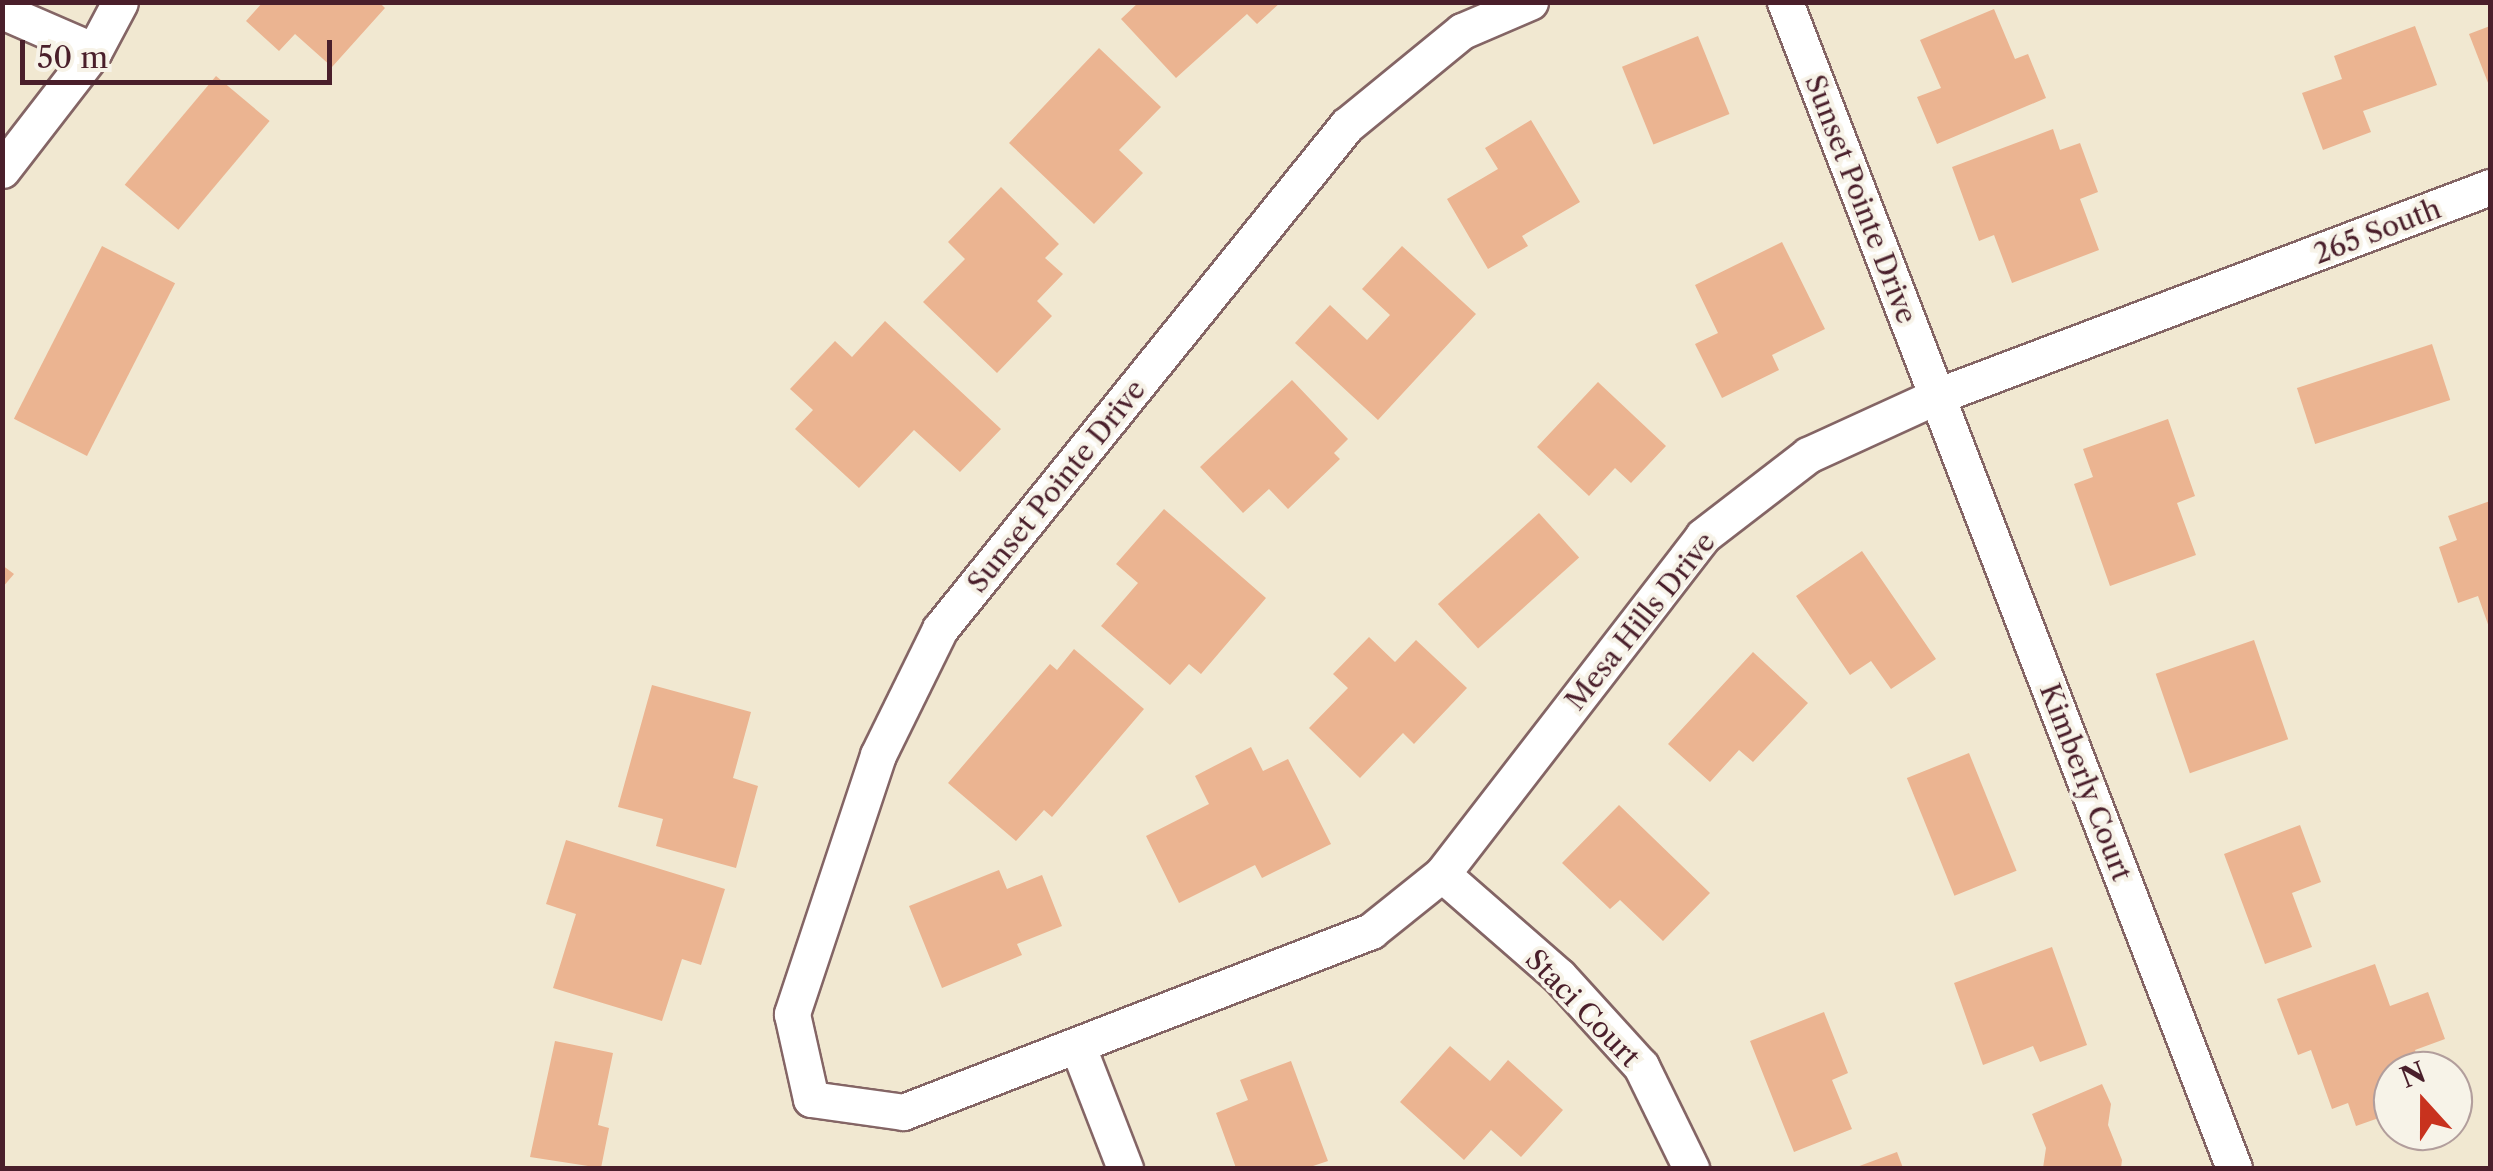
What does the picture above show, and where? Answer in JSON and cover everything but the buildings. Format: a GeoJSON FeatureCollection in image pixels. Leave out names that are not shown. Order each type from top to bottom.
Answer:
{"type":"FeatureCollection","features":[{"type":"Feature","properties":{"kind":"street"},"geometry":{"type":"LineString","coordinates":[[2,170],[94,51],[120,2]]}},
{"type":"Feature","properties":{"kind":"street","name":"Sunset Pointe Drive"},"geometry":{"type":"LineString","coordinates":[[811,1099],[792,1014],[878,754],[940,630],[1348,125],[1462,31],[1530,2]]}},
{"type":"Feature","properties":{"kind":"street","name":"Sunset Pointe Drive"},"geometry":{"type":"LineString","coordinates":[[1786,2],[1937,396]]}},
{"type":"Feature","properties":{"kind":"street"},"geometry":{"type":"LineString","coordinates":[[2,11],[94,51]]}},
{"type":"Feature","properties":{"kind":"street","name":"265 South"},"geometry":{"type":"LineString","coordinates":[[2263,275],[2490,187]]}},
{"type":"Feature","properties":{"kind":"street","name":"Mesa Hills Drive"},"geometry":{"type":"LineString","coordinates":[[811,1099],[903,1112],[1370,931],[1442,874],[1703,536],[1808,455],[1937,396],[2263,275]]}},
{"type":"Feature","properties":{"kind":"street","name":"Kimberly Court"},"geometry":{"type":"LineString","coordinates":[[1937,396],[2234,1168]]}},
{"type":"Feature","properties":{"kind":"street","name":"Staci Court"},"geometry":{"type":"LineString","coordinates":[[1442,874],[1559,976],[1642,1066],[1691,1168]]}},
{"type":"Feature","properties":{"kind":"street"},"geometry":{"type":"LineString","coordinates":[[1078,1046],[1125,1168]]}}]}
